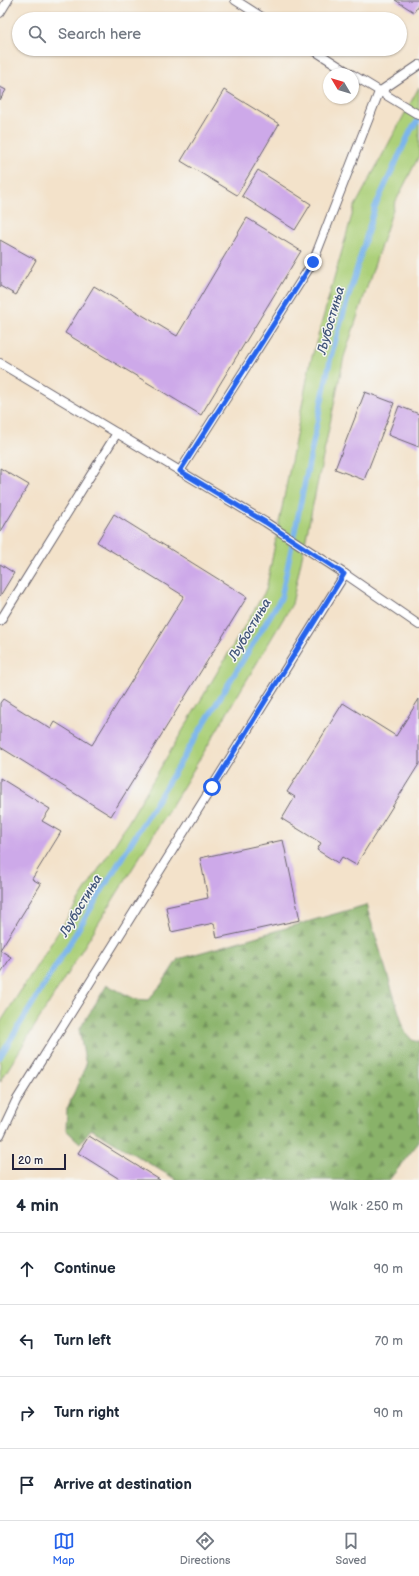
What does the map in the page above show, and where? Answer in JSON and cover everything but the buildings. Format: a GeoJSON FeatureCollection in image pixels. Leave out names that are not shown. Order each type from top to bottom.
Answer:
{"type":"FeatureCollection","features":[{"type":"Feature","properties":{"kind":"lane"},"geometry":{"type":"LineString","coordinates":[[0,13],[8,0]]}},
{"type":"Feature","properties":{"kind":"lane"},"geometry":{"type":"LineString","coordinates":[[235,0],[254,12]]}},
{"type":"Feature","properties":{"kind":"lane"},"geometry":{"type":"LineString","coordinates":[[323,56],[341,68]]}},
{"type":"Feature","properties":{"kind":"lane"},"geometry":{"type":"LineString","coordinates":[[180,471],[313,262],[379,92],[419,65]]}},
{"type":"Feature","properties":{"kind":"lane"},"geometry":{"type":"LineString","coordinates":[[359,79],[419,116]]}},
{"type":"Feature","properties":{"kind":"lane"},"geometry":{"type":"LineString","coordinates":[[0,363],[265,522],[419,625]]}},
{"type":"Feature","properties":{"kind":"lane"},"geometry":{"type":"LineString","coordinates":[[0,621],[117,432]]}},
{"type":"Feature","properties":{"kind":"lane"},"geometry":{"type":"LineString","coordinates":[[0,1135],[16,1101],[344,574]]}},
{"type":"Feature","properties":{"kind":"green space"},"geometry":{"type":"Polygon","coordinates":[[[419,87],[419,156],[395,203],[344,357],[292,604],[183,787],[0,1082],[0,1023],[120,836],[266,590],[310,364],[354,208],[419,87]]]}},
{"type":"Feature","properties":{"kind":"green space"},"geometry":{"type":"Polygon","coordinates":[[[366,905],[405,1032],[412,1040],[419,1042],[419,1142],[389,1180],[177,1180],[91,1129],[80,1143],[66,1130],[67,1109],[86,1065],[79,1030],[107,985],[135,999],[148,1000],[161,985],[178,959],[366,905]]]}},
{"type":"Feature","properties":{"kind":"waterway","name":"Љубостиња"},"geometry":{"type":"LineString","coordinates":[[0,1057],[281,598],[331,356],[375,207],[411,130],[419,119]]}},
{"type":"Feature","properties":{"kind":"route"},"geometry":{"type":"LineString","coordinates":[[212,787],[344,574],[265,522],[180,471],[313,262]]}}]}
